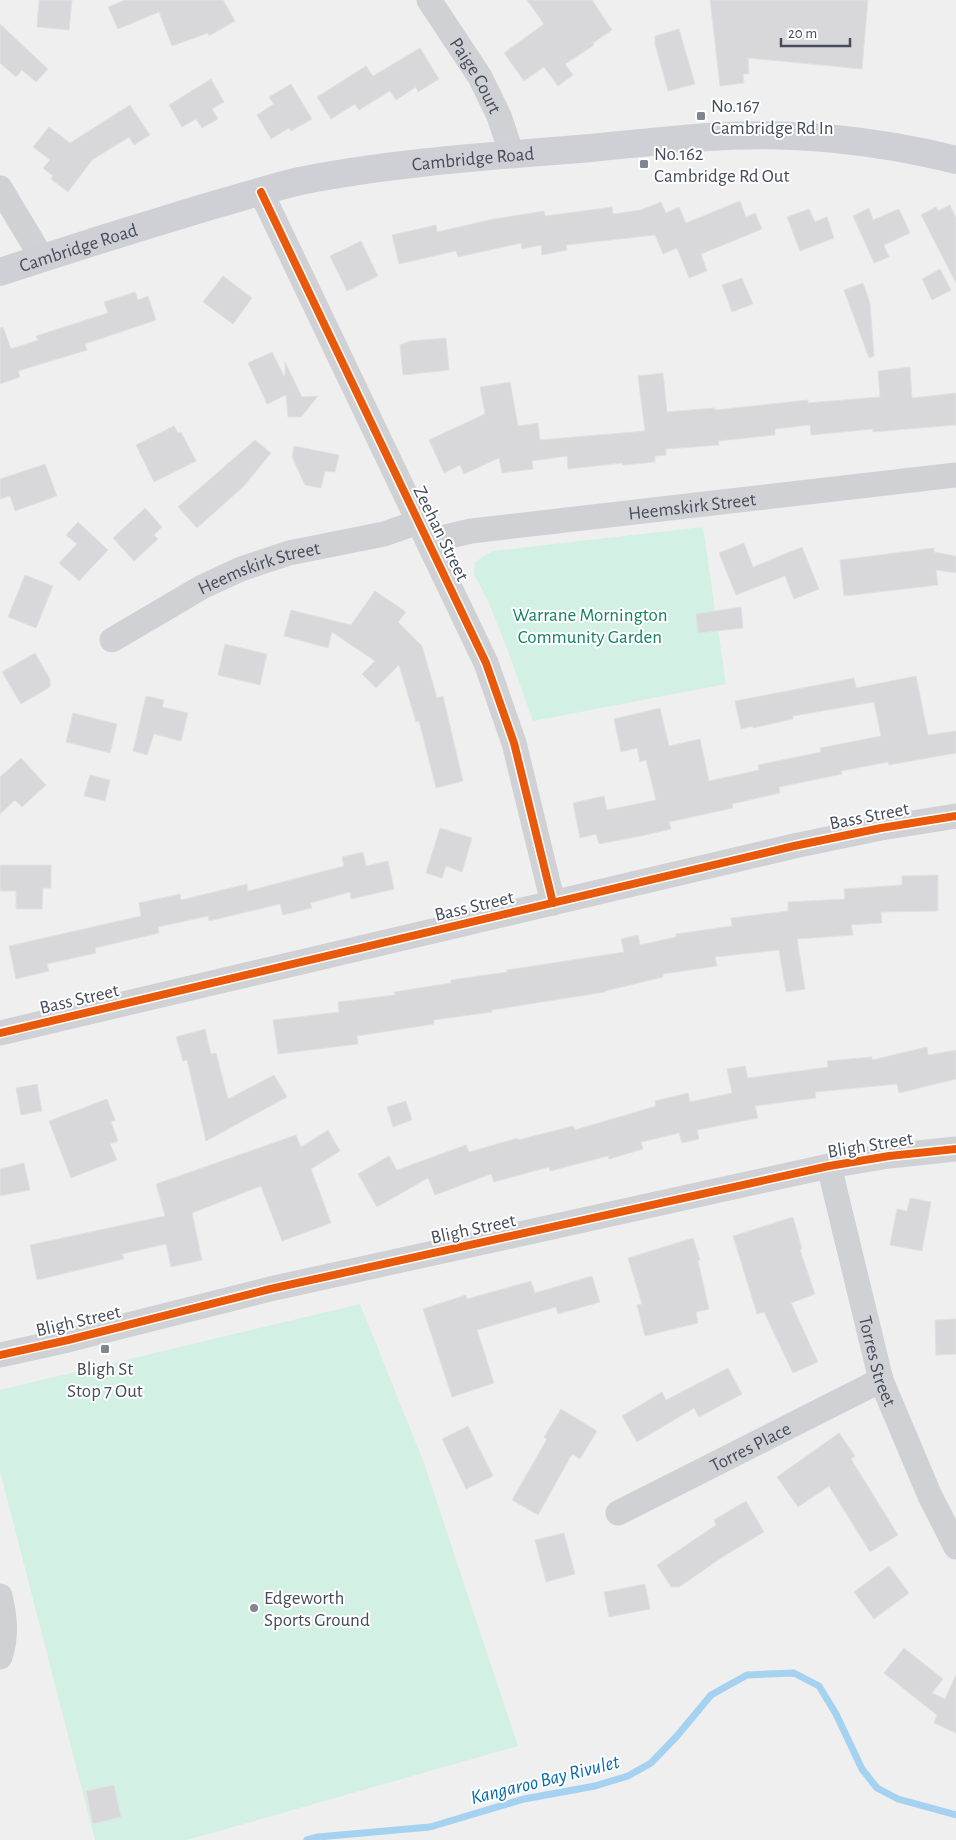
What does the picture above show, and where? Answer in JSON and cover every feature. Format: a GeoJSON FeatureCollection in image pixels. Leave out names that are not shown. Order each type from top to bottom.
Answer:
{"type":"FeatureCollection","features":[{"type":"Feature","properties":{"kind":"main road","name":"Cambridge Road"},"geometry":{"type":"LineString","coordinates":[[0,272],[160,221],[261,192],[297,182],[350,172],[710,137],[770,136],[822,139],[884,146],[956,160]]}},
{"type":"Feature","properties":{"kind":"street","name":"Paige Court"},"geometry":{"type":"LineString","coordinates":[[429,0],[480,77],[499,116],[512,155]]}},
{"type":"Feature","properties":{"kind":"street"},"geometry":{"type":"LineString","coordinates":[[0,188],[42,258]]}},
{"type":"Feature","properties":{"kind":"street","name":"Zeehan Street"},"geometry":{"type":"LineString","coordinates":[[261,192],[486,663],[514,743],[553,903]]}},
{"type":"Feature","properties":{"kind":"street","name":"Heemskirk Street"},"geometry":{"type":"LineString","coordinates":[[430,545],[446,537],[471,531],[956,475]]}},
{"type":"Feature","properties":{"kind":"street","name":"Heemskirk Street"},"geometry":{"type":"LineString","coordinates":[[112,640],[202,587],[241,569],[289,553],[384,534],[418,522]]}},
{"type":"Feature","properties":{"kind":"street","name":"Bass Street"},"geometry":{"type":"LineString","coordinates":[[0,1033],[794,846],[881,828],[956,816]]}},
{"type":"Feature","properties":{"kind":"street","name":"Bligh Street"},"geometry":{"type":"LineString","coordinates":[[0,1355],[68,1340],[270,1289],[830,1166],[890,1156],[956,1149]]}},
{"type":"Feature","properties":{"kind":"street","name":"Torres Street"},"geometry":{"type":"LineString","coordinates":[[830,1166],[881,1380],[930,1496],[956,1547]]}},
{"type":"Feature","properties":{"kind":"street","name":"Torres Place"},"geometry":{"type":"LineString","coordinates":[[618,1513],[881,1380]]}},
{"type":"Feature","properties":{"kind":"street"},"geometry":{"type":"LineString","coordinates":[[0,1596],[5,1627],[0,1657]]}},
{"type":"Feature","properties":{"kind":"green space","name":"Warrane Mornington Community Garden"},"geometry":{"type":"Polygon","coordinates":[[[703,527],[726,684],[533,721],[488,601],[474,574],[475,563],[493,551],[703,527]]]}},
{"type":"Feature","properties":{"kind":"green space","name":"Edgeworth Sports Ground"},"geometry":{"type":"Polygon","coordinates":[[[360,1304],[424,1463],[518,1746],[187,1840],[95,1840],[0,1471],[0,1390],[360,1304]]]}},
{"type":"Feature","properties":{"kind":"building"},"geometry":{"type":"Polygon","coordinates":[[[39,0],[72,0],[69,30],[37,27],[39,0]]]}},
{"type":"Feature","properties":{"kind":"building"},"geometry":{"type":"Polygon","coordinates":[[[125,0],[223,0],[235,21],[209,36],[208,33],[172,46],[159,12],[118,29],[108,7],[125,0]]]}},
{"type":"Feature","properties":{"kind":"building"},"geometry":{"type":"Polygon","coordinates":[[[527,0],[592,0],[612,30],[593,43],[594,45],[565,64],[573,75],[558,86],[544,67],[524,81],[504,53],[544,24],[527,0]]]}},
{"type":"Feature","properties":{"kind":"building"},"geometry":{"type":"Polygon","coordinates":[[[710,0],[868,0],[862,69],[748,58],[749,74],[743,74],[744,83],[720,86],[710,0]]]}},
{"type":"Feature","properties":{"kind":"building"},"geometry":{"type":"Polygon","coordinates":[[[0,24],[48,69],[36,82],[22,70],[16,77],[0,63],[0,24]]]}},
{"type":"Feature","properties":{"kind":"building"},"geometry":{"type":"Polygon","coordinates":[[[679,29],[695,84],[668,91],[655,44],[655,36],[679,29]]]}},
{"type":"Feature","properties":{"kind":"building"},"geometry":{"type":"Polygon","coordinates":[[[420,48],[439,79],[418,92],[416,87],[396,100],[390,91],[359,110],[355,104],[331,119],[317,97],[366,66],[373,76],[420,48]]]}},
{"type":"Feature","properties":{"kind":"building"},"geometry":{"type":"Polygon","coordinates":[[[211,79],[224,102],[212,109],[218,119],[202,128],[196,119],[182,127],[169,105],[211,79]]]}},
{"type":"Feature","properties":{"kind":"building"},"geometry":{"type":"Polygon","coordinates":[[[291,84],[312,119],[291,131],[289,128],[271,139],[257,115],[274,104],[269,97],[291,84]]]}},
{"type":"Feature","properties":{"kind":"building"},"geometry":{"type":"Polygon","coordinates":[[[130,105],[150,135],[134,145],[129,137],[92,160],[68,192],[51,179],[53,176],[43,168],[50,160],[33,147],[49,127],[70,143],[130,105]]]}},
{"type":"Feature","properties":{"kind":"building"},"geometry":{"type":"Polygon","coordinates":[[[740,201],[746,217],[755,213],[762,229],[701,254],[707,271],[689,278],[677,248],[663,254],[655,235],[566,245],[567,250],[542,255],[541,245],[522,249],[521,243],[458,257],[456,251],[399,264],[392,235],[436,225],[437,232],[494,219],[544,211],[545,216],[612,207],[613,214],[641,210],[661,202],[666,213],[679,207],[686,223],[740,201]]]}},
{"type":"Feature","properties":{"kind":"building"},"geometry":{"type":"Polygon","coordinates":[[[950,205],[956,218],[956,283],[921,215],[936,207],[938,211],[950,205]]]}},
{"type":"Feature","properties":{"kind":"building"},"geometry":{"type":"Polygon","coordinates":[[[869,208],[873,220],[899,209],[910,233],[884,245],[889,257],[874,263],[853,216],[869,208]]]}},
{"type":"Feature","properties":{"kind":"building"},"geometry":{"type":"Polygon","coordinates":[[[809,209],[815,222],[827,217],[834,238],[800,251],[787,217],[809,209]]]}},
{"type":"Feature","properties":{"kind":"building"},"geometry":{"type":"Polygon","coordinates":[[[361,241],[378,276],[347,291],[330,256],[361,241]]]}},
{"type":"Feature","properties":{"kind":"building"},"geometry":{"type":"Polygon","coordinates":[[[940,269],[951,290],[932,300],[922,279],[940,269]]]}},
{"type":"Feature","properties":{"kind":"building"},"geometry":{"type":"Polygon","coordinates":[[[223,276],[252,298],[233,324],[203,302],[223,276]]]}},
{"type":"Feature","properties":{"kind":"building"},"geometry":{"type":"Polygon","coordinates":[[[742,278],[753,304],[732,312],[722,285],[742,278]]]}},
{"type":"Feature","properties":{"kind":"building"},"geometry":{"type":"Polygon","coordinates":[[[863,283],[870,303],[874,356],[869,358],[844,290],[863,283]]]}},
{"type":"Feature","properties":{"kind":"building"},"geometry":{"type":"Polygon","coordinates":[[[135,292],[138,300],[148,296],[156,320],[85,344],[87,350],[18,371],[20,377],[0,384],[0,328],[3,327],[11,349],[38,340],[36,336],[108,313],[104,302],[135,292]]]}},
{"type":"Feature","properties":{"kind":"building"},"geometry":{"type":"Polygon","coordinates":[[[446,338],[449,370],[403,375],[400,345],[410,341],[446,338]]]}},
{"type":"Feature","properties":{"kind":"building"},"geometry":{"type":"Polygon","coordinates":[[[272,352],[284,376],[285,362],[302,397],[318,396],[301,417],[288,417],[286,395],[267,404],[248,363],[272,352]]]}},
{"type":"Feature","properties":{"kind":"building"},"geometry":{"type":"Polygon","coordinates":[[[910,367],[912,398],[956,393],[956,425],[873,432],[873,429],[811,435],[810,425],[775,429],[775,435],[718,441],[719,445],[666,449],[666,455],[655,456],[655,462],[623,465],[622,463],[568,469],[567,456],[532,461],[533,469],[502,473],[499,458],[464,474],[460,465],[444,473],[429,440],[485,414],[480,387],[510,382],[518,426],[538,423],[540,440],[645,431],[638,376],[663,373],[667,412],[715,408],[715,410],[808,400],[808,403],[880,397],[878,371],[910,367]]]}},
{"type":"Feature","properties":{"kind":"building"},"geometry":{"type":"Polygon","coordinates":[[[174,426],[178,433],[181,432],[196,461],[154,482],[136,445],[174,426]]]}},
{"type":"Feature","properties":{"kind":"building"},"geometry":{"type":"Polygon","coordinates":[[[255,440],[271,453],[244,486],[197,528],[178,507],[255,440]]]}},
{"type":"Feature","properties":{"kind":"building"},"geometry":{"type":"Polygon","coordinates":[[[294,446],[339,455],[335,472],[325,471],[321,488],[305,485],[292,457],[294,446]]]}},
{"type":"Feature","properties":{"kind":"building"},"geometry":{"type":"Polygon","coordinates":[[[45,464],[57,496],[15,511],[10,496],[0,499],[0,479],[45,464]]]}},
{"type":"Feature","properties":{"kind":"building"},"geometry":{"type":"Polygon","coordinates":[[[145,508],[162,527],[154,535],[158,539],[134,561],[113,538],[145,508]]]}},
{"type":"Feature","properties":{"kind":"building"},"geometry":{"type":"Polygon","coordinates":[[[78,522],[108,550],[79,581],[59,563],[77,544],[66,535],[78,522]]]}},
{"type":"Feature","properties":{"kind":"building"},"geometry":{"type":"Polygon","coordinates":[[[744,543],[753,567],[802,547],[819,589],[794,599],[785,576],[736,595],[719,553],[744,543]]]}},
{"type":"Feature","properties":{"kind":"building"},"geometry":{"type":"Polygon","coordinates":[[[934,548],[934,552],[956,556],[956,573],[936,570],[938,585],[844,596],[840,560],[934,548]]]}},
{"type":"Feature","properties":{"kind":"building"},"geometry":{"type":"Polygon","coordinates":[[[25,575],[53,586],[36,628],[8,617],[25,575]]]}},
{"type":"Feature","properties":{"kind":"building"},"geometry":{"type":"Polygon","coordinates":[[[375,591],[406,612],[398,622],[422,646],[437,698],[443,696],[463,781],[436,788],[419,721],[416,722],[399,665],[376,688],[362,674],[375,661],[332,632],[328,648],[284,636],[291,610],[351,625],[375,591]]]}},
{"type":"Feature","properties":{"kind":"building"},"geometry":{"type":"Polygon","coordinates":[[[741,607],[743,628],[698,633],[696,614],[741,607]]]}},
{"type":"Feature","properties":{"kind":"building"},"geometry":{"type":"Polygon","coordinates":[[[225,644],[267,654],[260,685],[218,675],[225,644]]]}},
{"type":"Feature","properties":{"kind":"building"},"geometry":{"type":"Polygon","coordinates":[[[35,653],[50,679],[50,687],[21,704],[2,672],[35,653]]]}},
{"type":"Feature","properties":{"kind":"building"},"geometry":{"type":"Polygon","coordinates":[[[916,676],[928,735],[956,731],[956,753],[889,765],[888,762],[841,771],[842,774],[779,787],[780,793],[732,804],[733,808],[669,822],[671,829],[641,836],[599,844],[596,834],[580,838],[573,803],[604,796],[607,810],[656,800],[646,760],[640,762],[637,748],[621,752],[614,719],[660,708],[669,746],[700,739],[709,781],[759,770],[758,765],[821,752],[820,748],[881,736],[874,702],[793,716],[793,719],[741,729],[735,701],[854,678],[856,688],[916,676]]]}},
{"type":"Feature","properties":{"kind":"building"},"geometry":{"type":"Polygon","coordinates":[[[146,696],[164,700],[162,707],[188,713],[181,741],[154,734],[147,755],[133,751],[146,696]]]}},
{"type":"Feature","properties":{"kind":"building"},"geometry":{"type":"Polygon","coordinates":[[[73,713],[117,724],[110,753],[66,742],[73,713]]]}},
{"type":"Feature","properties":{"kind":"building"},"geometry":{"type":"Polygon","coordinates":[[[21,758],[46,785],[22,807],[15,800],[0,814],[0,777],[21,758]]]}},
{"type":"Feature","properties":{"kind":"building"},"geometry":{"type":"Polygon","coordinates":[[[90,775],[110,780],[105,801],[84,796],[90,775]]]}},
{"type":"Feature","properties":{"kind":"building"},"geometry":{"type":"Polygon","coordinates":[[[440,828],[472,838],[462,872],[446,866],[442,878],[426,873],[440,828]]]}},
{"type":"Feature","properties":{"kind":"building"},"geometry":{"type":"Polygon","coordinates":[[[363,852],[366,866],[388,861],[394,889],[351,899],[350,892],[310,903],[312,908],[283,915],[280,904],[209,921],[208,916],[158,927],[159,933],[95,948],[96,953],[47,964],[49,971],[16,979],[9,946],[141,916],[139,903],[180,894],[181,900],[247,884],[248,891],[344,866],[342,857],[363,852]]]}},
{"type":"Feature","properties":{"kind":"building"},"geometry":{"type":"Polygon","coordinates":[[[0,865],[51,865],[51,888],[43,888],[42,909],[16,909],[16,891],[0,891],[0,865]]]}},
{"type":"Feature","properties":{"kind":"building"},"geometry":{"type":"Polygon","coordinates":[[[938,875],[938,911],[881,912],[882,923],[851,925],[853,935],[797,939],[805,989],[786,992],[779,950],[715,957],[717,966],[663,974],[663,977],[605,992],[434,1020],[434,1024],[357,1036],[358,1044],[278,1054],[273,1020],[339,1012],[338,1002],[395,995],[394,992],[451,983],[451,980],[624,952],[621,939],[638,935],[640,945],[676,937],[676,934],[732,926],[731,918],[788,911],[788,902],[845,899],[844,889],[902,885],[902,876],[938,875]]]}},
{"type":"Feature","properties":{"kind":"building"},"geometry":{"type":"Polygon","coordinates":[[[205,1029],[211,1054],[216,1053],[228,1099],[274,1075],[287,1097],[206,1141],[187,1060],[183,1061],[176,1037],[205,1029]]]}},
{"type":"Feature","properties":{"kind":"building"},"geometry":{"type":"Polygon","coordinates":[[[927,1047],[928,1055],[956,1050],[956,1079],[899,1093],[897,1084],[815,1092],[816,1098],[755,1106],[758,1118],[697,1130],[699,1139],[682,1143],[679,1133],[641,1142],[643,1149],[609,1159],[608,1156],[550,1171],[549,1167],[494,1182],[491,1174],[435,1195],[428,1178],[377,1207],[358,1174],[389,1156],[397,1170],[466,1145],[469,1152],[518,1138],[518,1140],[573,1126],[575,1130],[656,1106],[655,1101],[688,1093],[690,1102],[732,1093],[727,1069],[745,1066],[748,1078],[828,1067],[827,1061],[872,1057],[872,1060],[927,1047]]]}},
{"type":"Feature","properties":{"kind":"building"},"geometry":{"type":"Polygon","coordinates":[[[37,1084],[42,1111],[21,1115],[16,1088],[37,1084]]]}},
{"type":"Feature","properties":{"kind":"building"},"geometry":{"type":"Polygon","coordinates":[[[107,1099],[115,1120],[111,1122],[118,1141],[110,1144],[117,1160],[71,1178],[49,1121],[107,1099]]]}},
{"type":"Feature","properties":{"kind":"building"},"geometry":{"type":"Polygon","coordinates":[[[406,1101],[412,1120],[393,1127],[387,1107],[406,1101]]]}},
{"type":"Feature","properties":{"kind":"building"},"geometry":{"type":"Polygon","coordinates":[[[328,1130],[340,1151],[311,1169],[331,1223],[282,1241],[261,1186],[192,1213],[202,1260],[171,1267],[166,1244],[122,1254],[124,1259],[37,1280],[30,1245],[165,1216],[156,1184],[296,1135],[301,1147],[328,1130]]]}},
{"type":"Feature","properties":{"kind":"building"},"geometry":{"type":"Polygon","coordinates":[[[24,1163],[30,1190],[0,1196],[0,1169],[24,1163]]]}},
{"type":"Feature","properties":{"kind":"building"},"geometry":{"type":"Polygon","coordinates":[[[910,1198],[931,1202],[922,1251],[890,1245],[897,1209],[907,1211],[910,1198]]]}},
{"type":"Feature","properties":{"kind":"building"},"geometry":{"type":"Polygon","coordinates":[[[793,1217],[802,1249],[800,1250],[815,1294],[791,1303],[818,1362],[793,1373],[764,1312],[757,1314],[733,1236],[793,1217]]]}},
{"type":"Feature","properties":{"kind":"building"},"geometry":{"type":"Polygon","coordinates":[[[693,1238],[700,1260],[698,1261],[709,1309],[696,1312],[698,1323],[645,1336],[637,1305],[642,1304],[628,1258],[693,1238]]]}},
{"type":"Feature","properties":{"kind":"building"},"geometry":{"type":"Polygon","coordinates":[[[592,1276],[600,1302],[558,1314],[556,1307],[477,1330],[494,1383],[452,1397],[423,1309],[466,1295],[467,1299],[531,1281],[535,1293],[592,1276]]]}},
{"type":"Feature","properties":{"kind":"building"},"geometry":{"type":"Polygon","coordinates":[[[956,1319],[956,1354],[936,1355],[935,1320],[956,1319]]]}},
{"type":"Feature","properties":{"kind":"building"},"geometry":{"type":"Polygon","coordinates":[[[728,1368],[742,1394],[699,1417],[694,1408],[637,1442],[622,1416],[662,1392],[666,1400],[728,1368]]]}},
{"type":"Feature","properties":{"kind":"building"},"geometry":{"type":"Polygon","coordinates":[[[561,1409],[597,1431],[580,1459],[572,1454],[538,1515],[512,1500],[547,1439],[544,1437],[561,1409]]]}},
{"type":"Feature","properties":{"kind":"building"},"geometry":{"type":"Polygon","coordinates":[[[468,1426],[493,1476],[466,1489],[442,1439],[468,1426]]]}},
{"type":"Feature","properties":{"kind":"building"},"geometry":{"type":"Polygon","coordinates":[[[839,1433],[855,1456],[851,1459],[898,1535],[870,1552],[829,1486],[798,1507],[777,1477],[839,1433]]]}},
{"type":"Feature","properties":{"kind":"building"},"geometry":{"type":"Polygon","coordinates":[[[746,1501],[764,1532],[724,1556],[679,1587],[671,1587],[657,1565],[716,1525],[714,1520],[746,1501]]]}},
{"type":"Feature","properties":{"kind":"building"},"geometry":{"type":"Polygon","coordinates":[[[564,1533],[575,1574],[546,1582],[535,1540],[564,1533]]]}},
{"type":"Feature","properties":{"kind":"building"},"geometry":{"type":"Polygon","coordinates":[[[889,1566],[909,1593],[874,1619],[854,1592],[889,1566]]]}},
{"type":"Feature","properties":{"kind":"building"},"geometry":{"type":"Polygon","coordinates":[[[645,1584],[650,1609],[609,1617],[604,1592],[645,1584]]]}},
{"type":"Feature","properties":{"kind":"building"},"geometry":{"type":"Polygon","coordinates":[[[904,1648],[943,1679],[932,1693],[945,1699],[956,1675],[956,1733],[934,1723],[937,1715],[884,1673],[904,1648]]]}},
{"type":"Feature","properties":{"kind":"building"},"geometry":{"type":"Polygon","coordinates":[[[114,1785],[121,1817],[93,1824],[86,1791],[114,1785]]]}},
{"type":"Feature","properties":{"kind":"waterway","name":"Kangaroo Bay Rivulet"},"geometry":{"type":"LineString","coordinates":[[307,1840],[318,1837],[430,1827],[524,1799],[595,1786],[628,1776],[651,1763],[677,1736],[711,1695],[747,1675],[794,1673],[819,1686],[836,1714],[862,1769],[877,1788],[898,1799],[956,1815]]}},
{"type":"Feature","properties":{"kind":"cycle path"},"geometry":{"type":"LineString","coordinates":[[261,192],[486,663],[514,743],[553,903]]}},
{"type":"Feature","properties":{"kind":"cycle path"},"geometry":{"type":"LineString","coordinates":[[0,1033],[794,846],[881,828],[956,816]]}},
{"type":"Feature","properties":{"kind":"cycle path"},"geometry":{"type":"LineString","coordinates":[[0,1355],[68,1340],[270,1289],[829,1166],[889,1156],[956,1149]]}},
{"type":"Feature","properties":{"kind":"place","name":"No.167 Cambridge Rd In"},"geometry":{"type":"Point","coordinates":[701,116]}},
{"type":"Feature","properties":{"kind":"place","name":"No.162 Cambridge Rd Out"},"geometry":{"type":"Point","coordinates":[644,164]}},
{"type":"Feature","properties":{"kind":"place","name":"Bligh St Stop 7 Out"},"geometry":{"type":"Point","coordinates":[105,1349]}},
{"type":"Feature","properties":{"kind":"place","name":"Edgeworth Sports Ground"},"geometry":{"type":"Point","coordinates":[254,1608]}}]}
